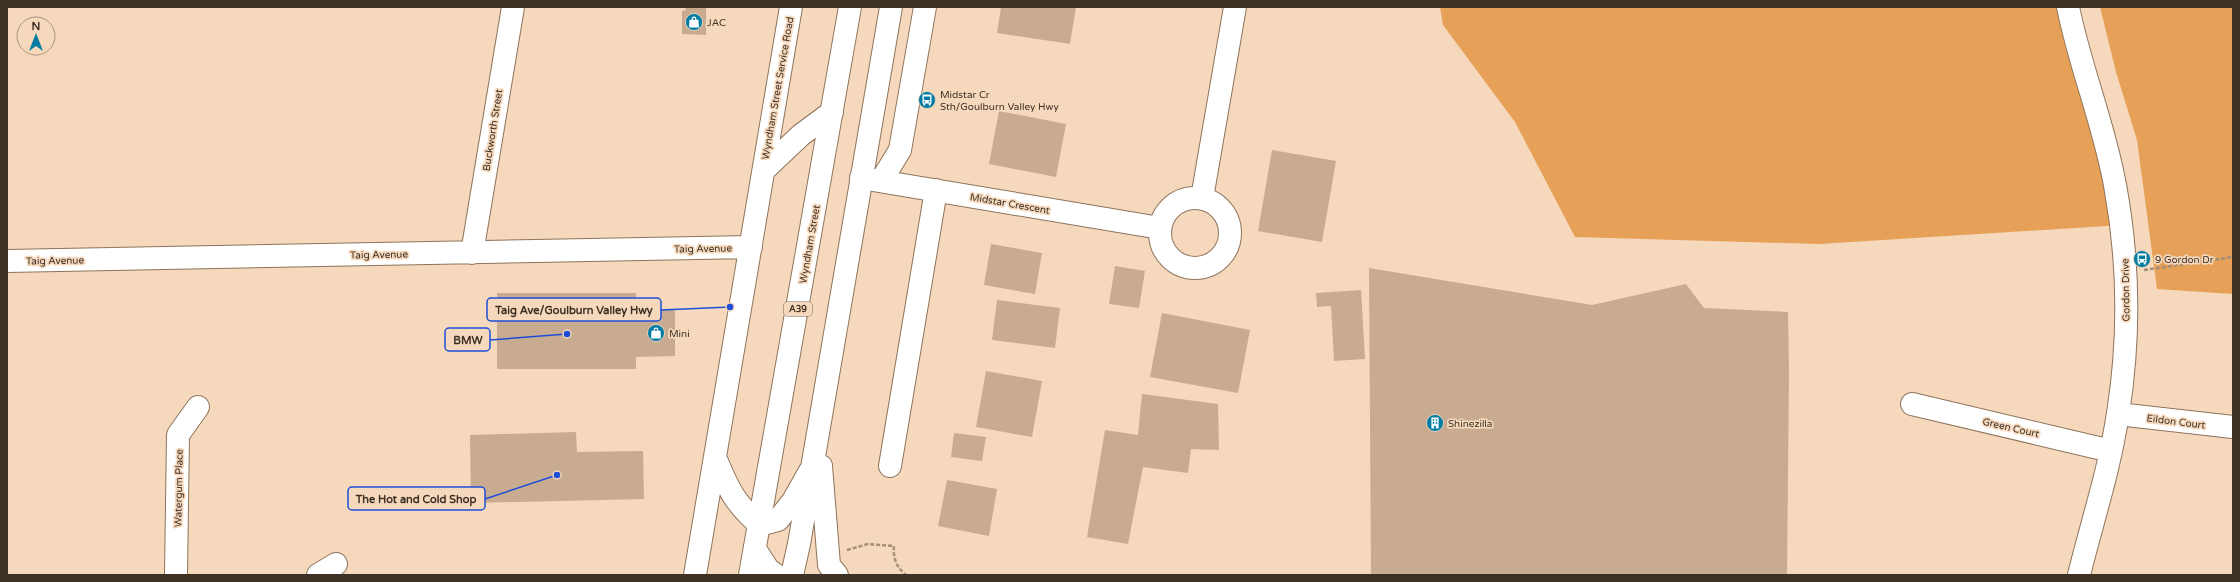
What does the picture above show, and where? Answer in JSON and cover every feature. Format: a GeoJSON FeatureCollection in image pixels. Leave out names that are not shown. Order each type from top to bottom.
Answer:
{"type":"FeatureCollection","features":[{"type":"Feature","properties":{"kind":"main road","name":"Buckworth Street"},"geometry":{"type":"LineString","coordinates":[[472,253],[513,7]]}},
{"type":"Feature","properties":{"kind":"main road","name":"Wyndham Street Service Road"},"geometry":{"type":"LineString","coordinates":[[695,575],[791,7]]}},
{"type":"Feature","properties":{"kind":"main road","name":"Wyndham Street"},"geometry":{"type":"LineString","coordinates":[[750,575],[760,526],[850,7]]}},
{"type":"Feature","properties":{"kind":"main road"},"geometry":{"type":"LineString","coordinates":[[792,575],[818,435],[871,179],[891,7]]}},
{"type":"Feature","properties":{"kind":"main road"},"geometry":{"type":"LineString","coordinates":[[871,179],[900,150],[925,7]]}},
{"type":"Feature","properties":{"kind":"main road"},"geometry":{"type":"LineString","coordinates":[[1202,198],[1235,7]]}},
{"type":"Feature","properties":{"kind":"main road","name":"Gordon Drive"},"geometry":{"type":"LineString","coordinates":[[2068,7],[2082,64],[2109,154],[2122,226],[2126,273],[2126,345],[2118,414],[2111,451],[2079,575]]}},
{"type":"Feature","properties":{"kind":"main road","name":"Wyndham Street Service Road"},"geometry":{"type":"LineString","coordinates":[[764,170],[801,135],[832,112]]}},
{"type":"Feature","properties":{"kind":"main road"},"geometry":{"type":"LineString","coordinates":[[890,466],[926,189],[900,150]]}},
{"type":"Feature","properties":{"kind":"main road","name":"Midstar Crescent"},"geometry":{"type":"LineString","coordinates":[[871,179],[1160,228]]}},
{"type":"Feature","properties":{"kind":"main road"},"geometry":{"type":"LineString","coordinates":[[1202,198],[1218,207],[1229,222],[1230,241],[1225,252],[1216,261],[1205,267],[1190,268],[1179,264],[1169,256],[1162,246],[1160,228],[1164,216],[1171,207],[1181,200],[1202,198]]}},
{"type":"Feature","properties":{"kind":"main road","name":"Taig Avenue"},"geometry":{"type":"LineString","coordinates":[[7,261],[472,253],[750,246]]}},
{"type":"Feature","properties":{"kind":"main road","name":"Green Court"},"geometry":{"type":"LineString","coordinates":[[1912,404],[2111,451]]}},
{"type":"Feature","properties":{"kind":"main road","name":"Watergum Place"},"geometry":{"type":"LineString","coordinates":[[176,575],[178,435],[198,407]]}},
{"type":"Feature","properties":{"kind":"main road","name":"Eildon Court"},"geometry":{"type":"LineString","coordinates":[[2118,414],[2233,427]]}},
{"type":"Feature","properties":{"kind":"main road"},"geometry":{"type":"LineString","coordinates":[[818,435],[832,566]]}},
{"type":"Feature","properties":{"kind":"main road"},"geometry":{"type":"LineString","coordinates":[[715,458],[731,495],[743,511],[760,526],[778,520],[793,501],[812,469]]}},
{"type":"Feature","properties":{"kind":"main road"},"geometry":{"type":"LineString","coordinates":[[755,548],[768,569],[776,575]]}},
{"type":"Feature","properties":{"kind":"path"},"geometry":{"type":"LineString","coordinates":[[2126,273],[2233,258]]}},
{"type":"Feature","properties":{"kind":"path"},"geometry":{"type":"LineString","coordinates":[[832,566],[868,544],[894,546],[895,561],[900,571],[906,575]]}},
{"type":"Feature","properties":{"kind":"shaded area"},"geometry":{"type":"Polygon","coordinates":[[[1440,7],[2079,7],[2122,225],[1819,244],[1575,237],[1515,122],[1443,25],[1440,7]]]}},
{"type":"Feature","properties":{"kind":"shaded area"},"geometry":{"type":"Polygon","coordinates":[[[2100,7],[2233,7],[2233,294],[2157,289],[2137,140],[2116,72],[2100,7]]]}},
{"type":"Feature","properties":{"kind":"building","name":"JAC"},"geometry":{"type":"Polygon","coordinates":[[[685,7],[706,7],[706,35],[682,34],[682,11],[686,10],[685,7]]]}},
{"type":"Feature","properties":{"kind":"building"},"geometry":{"type":"Polygon","coordinates":[[[1001,7],[1076,7],[1070,44],[997,33],[1001,7]]]}},
{"type":"Feature","properties":{"kind":"building"},"geometry":{"type":"Polygon","coordinates":[[[999,111],[1066,124],[1056,177],[989,164],[999,111]]]}},
{"type":"Feature","properties":{"kind":"building"},"geometry":{"type":"Polygon","coordinates":[[[1272,150],[1336,161],[1322,242],[1258,231],[1272,150]]]}},
{"type":"Feature","properties":{"kind":"building"},"geometry":{"type":"Polygon","coordinates":[[[991,244],[1042,253],[1035,294],[984,285],[991,244]]]}},
{"type":"Feature","properties":{"kind":"building"},"geometry":{"type":"Polygon","coordinates":[[[1115,266],[1145,271],[1139,308],[1109,304],[1115,266]]]}},
{"type":"Feature","properties":{"kind":"building"},"geometry":{"type":"Polygon","coordinates":[[[1369,268],[1592,305],[1686,284],[1704,308],[1788,312],[1789,373],[1787,575],[1371,575],[1369,268]]]}},
{"type":"Feature","properties":{"kind":"building"},"geometry":{"type":"Polygon","coordinates":[[[1361,290],[1365,359],[1334,361],[1331,306],[1317,307],[1316,293],[1361,290]]]}},
{"type":"Feature","properties":{"kind":"building"},"geometry":{"type":"Polygon","coordinates":[[[497,293],[636,293],[636,310],[675,310],[675,356],[636,357],[636,369],[497,369],[497,293]]]}},
{"type":"Feature","properties":{"kind":"building"},"geometry":{"type":"Polygon","coordinates":[[[997,300],[1060,308],[1055,348],[992,340],[997,300]]]}},
{"type":"Feature","properties":{"kind":"building"},"geometry":{"type":"Polygon","coordinates":[[[1162,313],[1250,330],[1238,393],[1150,377],[1162,313]]]}},
{"type":"Feature","properties":{"kind":"building"},"geometry":{"type":"Polygon","coordinates":[[[986,371],[1042,381],[1032,437],[976,427],[986,371]]]}},
{"type":"Feature","properties":{"kind":"building"},"geometry":{"type":"Polygon","coordinates":[[[1142,394],[1218,404],[1219,450],[1191,449],[1188,473],[1143,467],[1128,544],[1087,537],[1105,430],[1138,435],[1142,394]]]}},
{"type":"Feature","properties":{"kind":"building"},"geometry":{"type":"Polygon","coordinates":[[[576,432],[577,452],[643,451],[644,499],[471,503],[470,435],[576,432]]]}},
{"type":"Feature","properties":{"kind":"building"},"geometry":{"type":"Polygon","coordinates":[[[954,433],[986,437],[982,461],[951,457],[954,433]]]}},
{"type":"Feature","properties":{"kind":"building"},"geometry":{"type":"Polygon","coordinates":[[[947,480],[997,489],[989,536],[938,526],[947,480]]]}},
{"type":"Feature","properties":{"kind":"place","name":"JAC"},"geometry":{"type":"Point","coordinates":[694,22]}},
{"type":"Feature","properties":{"kind":"place","name":"Midstar Cr Sth/Goulburn Valley Hwy"},"geometry":{"type":"Point","coordinates":[927,100]}},
{"type":"Feature","properties":{"kind":"place","name":"9 Gordon Dr"},"geometry":{"type":"Point","coordinates":[2142,259]}},
{"type":"Feature","properties":{"kind":"place","name":"Taig Ave/Goulburn Valley Hwy"},"geometry":{"type":"Point","coordinates":[730,307]}},
{"type":"Feature","properties":{"kind":"place","name":"Mini"},"geometry":{"type":"Point","coordinates":[656,333]}},
{"type":"Feature","properties":{"kind":"place","name":"BMW"},"geometry":{"type":"Point","coordinates":[567,334]}},
{"type":"Feature","properties":{"kind":"place","name":"Shinezilla"},"geometry":{"type":"Point","coordinates":[1435,423]}},
{"type":"Feature","properties":{"kind":"place","name":"The Hot and Cold Shop"},"geometry":{"type":"Point","coordinates":[557,475]}}]}
